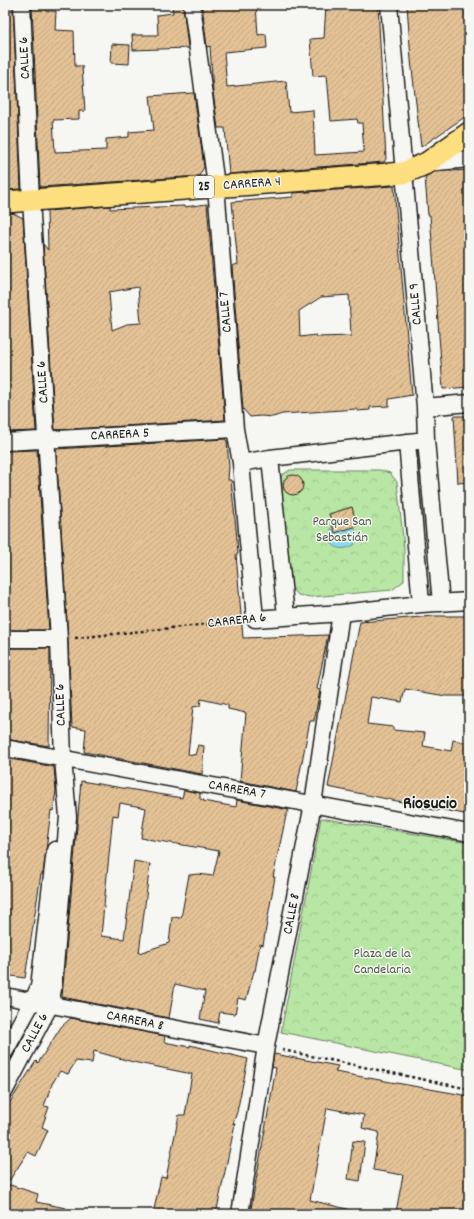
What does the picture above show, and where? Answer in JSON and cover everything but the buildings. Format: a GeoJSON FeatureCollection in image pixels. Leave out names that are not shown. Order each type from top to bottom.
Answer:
{"type":"FeatureCollection","features":[{"type":"Feature","properties":{"kind":"main road","name":"25"},"geometry":{"type":"LineString","coordinates":[[404,173],[427,164],[469,133]]}},
{"type":"Feature","properties":{"kind":"main road","name":"CARRERA 4"},"geometry":{"type":"LineString","coordinates":[[5,202],[404,173]]}},
{"type":"Feature","properties":{"kind":"street","name":"CALLE 6"},"geometry":{"type":"LineString","coordinates":[[5,1090],[50,1006],[53,989],[68,817],[63,759],[59,639],[31,200],[22,5]]}},
{"type":"Feature","properties":{"kind":"street","name":"CALLE 7"},"geometry":{"type":"LineString","coordinates":[[192,5],[216,186],[235,429],[241,463],[255,619]]}},
{"type":"Feature","properties":{"kind":"street","name":"CALLE 9"},"geometry":{"type":"LineString","coordinates":[[389,5],[441,603]]}},
{"type":"Feature","properties":{"kind":"street"},"geometry":{"type":"LineString","coordinates":[[427,164],[469,159]]}},
{"type":"Feature","properties":{"kind":"street"},"geometry":{"type":"LineString","coordinates":[[425,407],[469,403]]}},
{"type":"Feature","properties":{"kind":"street","name":"CARRERA 5"},"geometry":{"type":"LineString","coordinates":[[5,442],[235,429]]}},
{"type":"Feature","properties":{"kind":"street"},"geometry":{"type":"LineString","coordinates":[[241,463],[270,458],[426,440]]}},
{"type":"Feature","properties":{"kind":"street"},"geometry":{"type":"LineString","coordinates":[[407,442],[421,604]]}},
{"type":"Feature","properties":{"kind":"street"},"geometry":{"type":"LineString","coordinates":[[270,458],[286,616]]}},
{"type":"Feature","properties":{"kind":"street","name":"CARRERA 6"},"geometry":{"type":"LineString","coordinates":[[255,619],[342,613],[421,604],[469,601]]}},
{"type":"Feature","properties":{"kind":"street","name":"CALLE 8"},"geometry":{"type":"LineString","coordinates":[[240,1214],[266,1046],[313,804],[342,613]]}},
{"type":"Feature","properties":{"kind":"street"},"geometry":{"type":"LineString","coordinates":[[5,639],[59,639]]}},
{"type":"Feature","properties":{"kind":"street","name":"CARRERA 7"},"geometry":{"type":"LineString","coordinates":[[5,748],[469,833]]}},
{"type":"Feature","properties":{"kind":"street","name":"CALLE 6"},"geometry":{"type":"LineString","coordinates":[[5,1051],[39,987],[58,820],[63,759]]}},
{"type":"Feature","properties":{"kind":"street","name":"CARRERA 8"},"geometry":{"type":"LineString","coordinates":[[5,996],[50,1006],[266,1046]]}},
{"type":"Feature","properties":{"kind":"path","name":"CARRERA 6"},"geometry":{"type":"LineString","coordinates":[[59,639],[255,619]]}},
{"type":"Feature","properties":{"kind":"path"},"geometry":{"type":"LineString","coordinates":[[266,1046],[469,1089]]}},
{"type":"Feature","properties":{"kind":"green space","name":"Parque San Sebastián"},"geometry":{"type":"Polygon","coordinates":[[[290,470],[380,470],[390,473],[397,482],[404,547],[404,581],[392,590],[311,597],[298,595],[288,584],[279,483],[282,475],[290,470]]]}},
{"type":"Feature","properties":{"kind":"green space","name":"Plaza de la Candelaria"},"geometry":{"type":"Polygon","coordinates":[[[321,818],[469,843],[469,1070],[281,1032],[321,818]]]}},
{"type":"Feature","properties":{"kind":"water"},"geometry":{"type":"Polygon","coordinates":[[[353,524],[356,534],[354,545],[348,548],[337,548],[333,545],[330,537],[333,525],[353,524]]]}},
{"type":"Feature","properties":{"kind":"district","name":"Riosucio"},"geometry":{"type":"Point","coordinates":[430,804]}}]}
